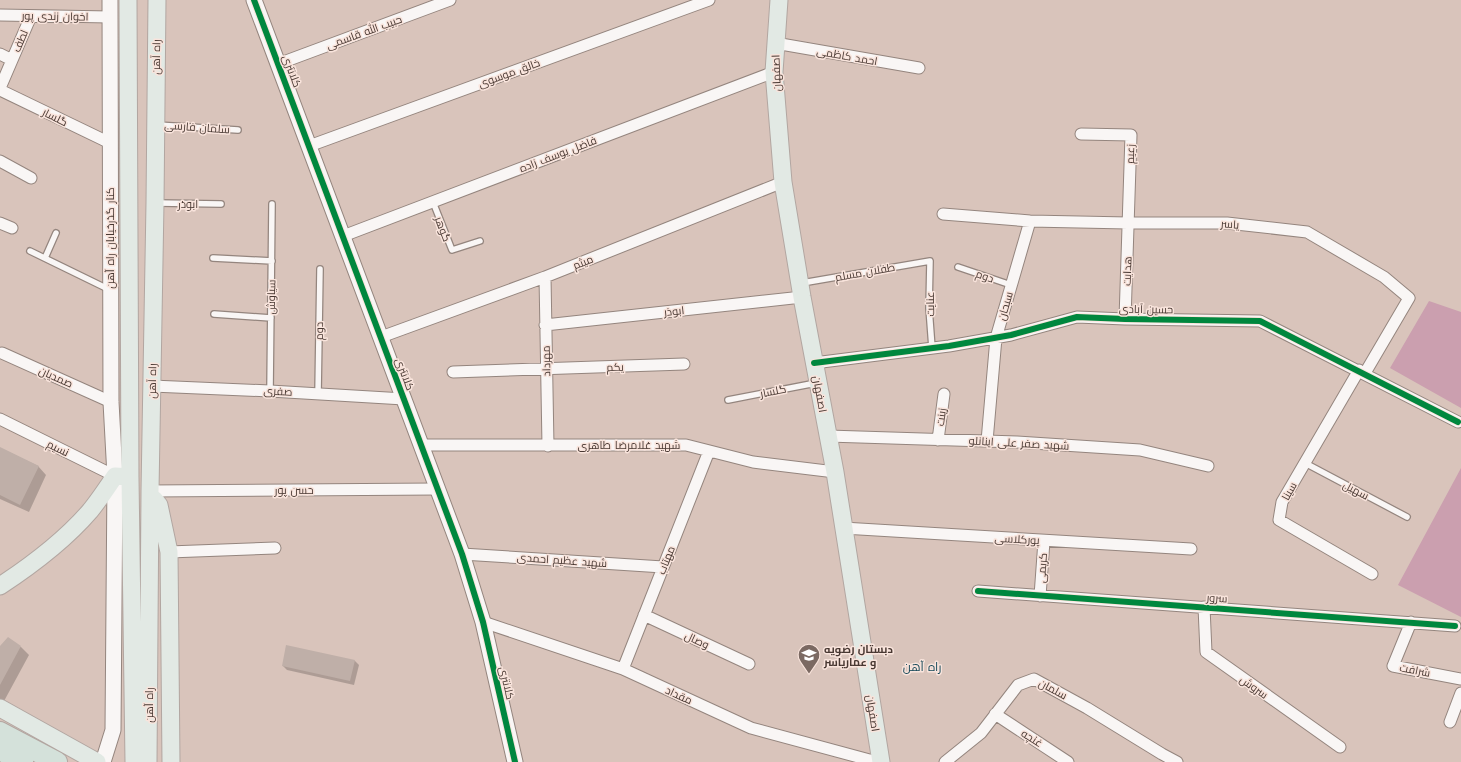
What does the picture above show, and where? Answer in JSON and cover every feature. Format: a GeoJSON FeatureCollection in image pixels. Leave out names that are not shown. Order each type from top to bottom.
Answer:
{"type":"FeatureCollection","features":[{"type":"Feature","properties":{"kind":"highway"},"geometry":{"type":"LineString","coordinates":[[0,732],[57,762]]}},
{"type":"Feature","properties":{"kind":"highway"},"geometry":{"type":"LineString","coordinates":[[0,750],[24,762]]}},
{"type":"Feature","properties":{"kind":"main road","name":"راه آهن"},"geometry":{"type":"LineString","coordinates":[[128,0],[123,476],[134,762]]}},
{"type":"Feature","properties":{"kind":"main road","name":"راه آهن"},"geometry":{"type":"LineString","coordinates":[[148,762],[156,0]]}},
{"type":"Feature","properties":{"kind":"main road","name":"اصفهان"},"geometry":{"type":"LineString","coordinates":[[778,0],[774,72],[783,182],[828,436],[881,762]]}},
{"type":"Feature","properties":{"kind":"main road"},"geometry":{"type":"LineString","coordinates":[[0,586],[22,572],[57,543],[123,476]]}},
{"type":"Feature","properties":{"kind":"main road"},"geometry":{"type":"LineString","coordinates":[[150,491],[159,505],[169,552],[171,762]]}},
{"type":"Feature","properties":{"kind":"main road"},"geometry":{"type":"LineString","coordinates":[[0,708],[97,762]]}},
{"type":"Feature","properties":{"kind":"street","name":"کنار گذرخیابان راه آهن"},"geometry":{"type":"LineString","coordinates":[[103,762],[113,730],[123,476],[111,402],[110,0]]}},
{"type":"Feature","properties":{"kind":"street","name":"کلانتری"},"geometry":{"type":"LineString","coordinates":[[254,0],[462,554],[483,622],[515,762]]}},
{"type":"Feature","properties":{"kind":"street","name":"حبیب الله قاسمی"},"geometry":{"type":"LineString","coordinates":[[278,64],[450,0]]}},
{"type":"Feature","properties":{"kind":"street","name":"خالق موسوی"},"geometry":{"type":"LineString","coordinates":[[309,146],[709,0]]}},
{"type":"Feature","properties":{"kind":"street","name":"اخوان زندی پور"},"geometry":{"type":"LineString","coordinates":[[0,15],[110,17]]}},
{"type":"Feature","properties":{"kind":"street","name":"لطف"},"geometry":{"type":"LineString","coordinates":[[0,89],[30,16]]}},
{"type":"Feature","properties":{"kind":"street","name":"احمد کاظمی"},"geometry":{"type":"LineString","coordinates":[[775,43],[919,68]]}},
{"type":"Feature","properties":{"kind":"street"},"geometry":{"type":"LineString","coordinates":[[0,54],[12,60]]}},
{"type":"Feature","properties":{"kind":"street","name":"فاضل یوسف زاده"},"geometry":{"type":"LineString","coordinates":[[343,236],[774,72]]}},
{"type":"Feature","properties":{"kind":"street","name":"گلسار"},"geometry":{"type":"LineString","coordinates":[[0,89],[110,144]]}},
{"type":"Feature","properties":{"kind":"street","name":"زعیم"},"geometry":{"type":"LineString","coordinates":[[1081,134],[1131,135],[1128,223]]}},
{"type":"Feature","properties":{"kind":"street"},"geometry":{"type":"LineString","coordinates":[[0,161],[31,178]]}},
{"type":"Feature","properties":{"kind":"street","name":"میثم"},"geometry":{"type":"LineString","coordinates":[[381,337],[545,277],[783,182]]}},
{"type":"Feature","properties":{"kind":"street","name":"یاسر"},"geometry":{"type":"LineString","coordinates":[[943,214],[1030,221],[1227,223],[1307,232],[1384,277],[1409,298],[1362,372]]}},
{"type":"Feature","properties":{"kind":"street","name":"سبحان"},"geometry":{"type":"LineString","coordinates":[[987,441],[996,338],[1030,221]]}},
{"type":"Feature","properties":{"kind":"street"},"geometry":{"type":"LineString","coordinates":[[0,223],[12,228]]}},
{"type":"Feature","properties":{"kind":"street","name":"هدایت"},"geometry":{"type":"LineString","coordinates":[[1125,319],[1128,223]]}},
{"type":"Feature","properties":{"kind":"street","name":"مهرداد"},"geometry":{"type":"LineString","coordinates":[[545,277],[548,446]]}},
{"type":"Feature","properties":{"kind":"street","name":"ابوذر"},"geometry":{"type":"LineString","coordinates":[[546,324],[801,290]]}},
{"type":"Feature","properties":{"kind":"street","name":"حسین آبادی"},"geometry":{"type":"LineString","coordinates":[[814,363],[996,338],[1077,317],[1260,321],[1458,422]]}},
{"type":"Feature","properties":{"kind":"street","name":"صمدیان"},"geometry":{"type":"LineString","coordinates":[[2,353],[111,402]]}},
{"type":"Feature","properties":{"kind":"street","name":"یکم"},"geometry":{"type":"LineString","coordinates":[[546,370],[684,364]]}},
{"type":"Feature","properties":{"kind":"street"},"geometry":{"type":"LineString","coordinates":[[453,372],[546,370]]}},
{"type":"Feature","properties":{"kind":"street","name":"سینا"},"geometry":{"type":"LineString","coordinates":[[1362,372],[1282,502],[1280,520],[1372,574]]}},
{"type":"Feature","properties":{"kind":"street","name":"صفری"},"geometry":{"type":"LineString","coordinates":[[152,386],[404,399]]}},
{"type":"Feature","properties":{"kind":"street","name":"زینت"},"geometry":{"type":"LineString","coordinates":[[938,440],[944,394]]}},
{"type":"Feature","properties":{"kind":"street","name":"نسیم"},"geometry":{"type":"LineString","coordinates":[[0,419],[123,476]]}},
{"type":"Feature","properties":{"kind":"street","name":"شهید صفر علی اینانلو"},"geometry":{"type":"LineString","coordinates":[[828,436],[987,441],[1140,450],[1208,466]]}},
{"type":"Feature","properties":{"kind":"street","name":"شهید غلامرضا طاهری"},"geometry":{"type":"LineString","coordinates":[[421,445],[686,446],[753,462],[834,472]]}},
{"type":"Feature","properties":{"kind":"street","name":"مهتاب"},"geometry":{"type":"LineString","coordinates":[[623,669],[709,451]]}},
{"type":"Feature","properties":{"kind":"street","name":"حسن پور"},"geometry":{"type":"LineString","coordinates":[[150,491],[438,490]]}},
{"type":"Feature","properties":{"kind":"street","name":"پورکلاسی"},"geometry":{"type":"LineString","coordinates":[[843,528],[1191,550]]}},
{"type":"Feature","properties":{"kind":"street","name":"کریمی"},"geometry":{"type":"LineString","coordinates":[[1040,596],[1044,540]]}},
{"type":"Feature","properties":{"kind":"street"},"geometry":{"type":"LineString","coordinates":[[169,552],[275,548]]}},
{"type":"Feature","properties":{"kind":"street","name":"شهید عظیم احمدی"},"geometry":{"type":"LineString","coordinates":[[462,554],[663,567]]}},
{"type":"Feature","properties":{"kind":"street","name":"سرور"},"geometry":{"type":"LineString","coordinates":[[978,591],[1455,626]]}},
{"type":"Feature","properties":{"kind":"street","name":"سروش"},"geometry":{"type":"LineString","coordinates":[[1204,607],[1206,652],[1340,747]]}},
{"type":"Feature","properties":{"kind":"street","name":"وصال"},"geometry":{"type":"LineString","coordinates":[[644,615],[749,664]]}},
{"type":"Feature","properties":{"kind":"street","name":"مقداد"},"geometry":{"type":"LineString","coordinates":[[483,622],[623,669],[751,728],[877,762]]}},
{"type":"Feature","properties":{"kind":"street","name":"شرافت"},"geometry":{"type":"LineString","coordinates":[[1411,622],[1392,666],[1461,679]]}},
{"type":"Feature","properties":{"kind":"street","name":"سلمان"},"geometry":{"type":"LineString","coordinates":[[945,762],[981,733],[1018,685],[1034,679],[1087,708],[1177,762]]}},
{"type":"Feature","properties":{"kind":"street"},"geometry":{"type":"LineString","coordinates":[[1450,722],[1461,693]]}},
{"type":"Feature","properties":{"kind":"street","name":"غنچه"},"geometry":{"type":"LineString","coordinates":[[995,714],[1068,762]]}},
{"type":"Feature","properties":{"kind":"lane","name":"سلمان فارسی"},"geometry":{"type":"LineString","coordinates":[[155,124],[238,130]]}},
{"type":"Feature","properties":{"kind":"lane","name":"گوهر"},"geometry":{"type":"LineString","coordinates":[[433,202],[452,250],[480,241]]}},
{"type":"Feature","properties":{"kind":"lane","name":"ابوذر"},"geometry":{"type":"LineString","coordinates":[[155,203],[221,204]]}},
{"type":"Feature","properties":{"kind":"lane","name":"سیاوش"},"geometry":{"type":"LineString","coordinates":[[270,391],[272,204]]}},
{"type":"Feature","properties":{"kind":"lane"},"geometry":{"type":"LineString","coordinates":[[45,258],[56,233]]}},
{"type":"Feature","properties":{"kind":"lane"},"geometry":{"type":"LineString","coordinates":[[30,251],[110,290]]}},
{"type":"Feature","properties":{"kind":"lane"},"geometry":{"type":"LineString","coordinates":[[213,258],[272,261]]}},
{"type":"Feature","properties":{"kind":"lane","name":"طفلان مسلم"},"geometry":{"type":"LineString","coordinates":[[801,290],[930,260]]}},
{"type":"Feature","properties":{"kind":"lane","name":"عنایت"},"geometry":{"type":"LineString","coordinates":[[930,260],[929,308],[932,348]]}},
{"type":"Feature","properties":{"kind":"lane","name":"دوم"},"geometry":{"type":"LineString","coordinates":[[958,267],[1011,285]]}},
{"type":"Feature","properties":{"kind":"lane","name":"دوم"},"geometry":{"type":"LineString","coordinates":[[318,394],[320,268]]}},
{"type":"Feature","properties":{"kind":"lane"},"geometry":{"type":"LineString","coordinates":[[214,314],[271,318]]}},
{"type":"Feature","properties":{"kind":"lane","name":"گلسار"},"geometry":{"type":"LineString","coordinates":[[728,400],[818,382]]}},
{"type":"Feature","properties":{"kind":"lane","name":"سهیل"},"geometry":{"type":"LineString","coordinates":[[1305,463],[1407,517]]}},
{"type":"Feature","properties":{"kind":"shaded area"},"geometry":{"type":"Polygon","coordinates":[[[1429,301],[1461,312],[1461,408],[1390,368],[1429,301]]]}},
{"type":"Feature","properties":{"kind":"shaded area"},"geometry":{"type":"Polygon","coordinates":[[[1461,468],[1461,617],[1398,585],[1461,468]]]}},
{"type":"Feature","properties":{"kind":"building"},"geometry":{"type":"Polygon","coordinates":[[[0,447],[39,466],[20,505],[0,495],[0,447]]]}},
{"type":"Feature","properties":{"kind":"building"},"geometry":{"type":"Polygon","coordinates":[[[8,637],[21,646],[0,685],[0,646],[8,637]]]}},
{"type":"Feature","properties":{"kind":"building"},"geometry":{"type":"Polygon","coordinates":[[[286,645],[355,660],[350,681],[282,666],[286,645]]]}},
{"type":"Feature","properties":{"kind":"cycle path"},"geometry":{"type":"LineString","coordinates":[[254,0],[462,554],[483,622],[515,762]]}},
{"type":"Feature","properties":{"kind":"cycle path"},"geometry":{"type":"LineString","coordinates":[[814,363],[949,346],[1011,335],[1077,317],[1260,321],[1458,422]]}},
{"type":"Feature","properties":{"kind":"cycle path"},"geometry":{"type":"LineString","coordinates":[[978,591],[1455,626]]}},
{"type":"Feature","properties":{"kind":"place","name":"دبستان رضویه و عماریاسر"},"geometry":{"type":"Point","coordinates":[809,674]}},
{"type":"Feature","properties":{"kind":"district","name":"راه آهن"},"geometry":{"type":"Point","coordinates":[922,667]}}]}
